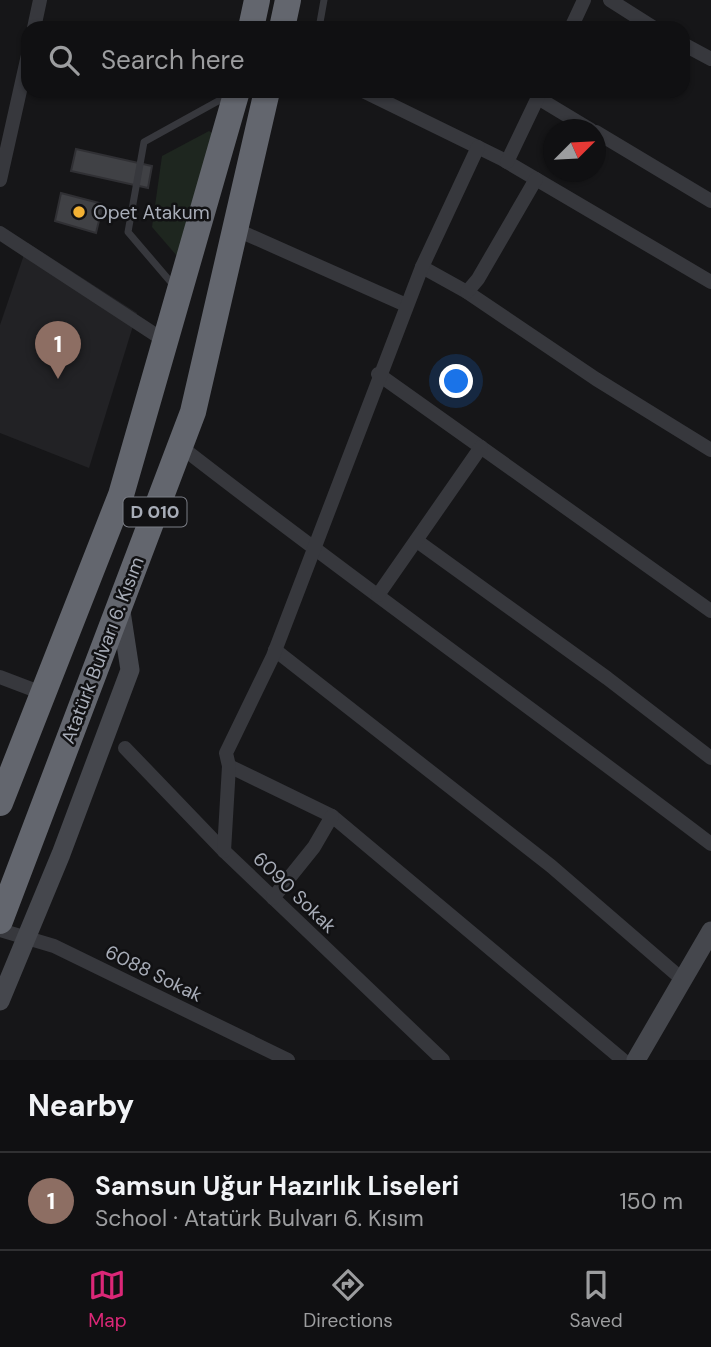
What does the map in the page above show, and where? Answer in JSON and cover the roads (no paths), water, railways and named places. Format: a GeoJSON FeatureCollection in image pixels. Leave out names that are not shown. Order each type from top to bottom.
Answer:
{"type":"FeatureCollection","features":[{"type":"Feature","properties":{"kind":"highway"},"geometry":{"type":"LineString","coordinates":[[252,21],[257,0]]}},
{"type":"Feature","properties":{"kind":"highway"},"geometry":{"type":"LineString","coordinates":[[284,21],[288,0]]}},
{"type":"Feature","properties":{"kind":"highway","name":"Atatürk Bulvarı 6. Kısım"},"geometry":{"type":"LineString","coordinates":[[0,803],[121,495],[234,98]]}},
{"type":"Feature","properties":{"kind":"highway","name":"Atatürk Bulvarı 6. Kısım"},"geometry":{"type":"LineString","coordinates":[[0,921],[193,412],[265,98]]}},
{"type":"Feature","properties":{"kind":"street"},"geometry":{"type":"LineString","coordinates":[[36,21],[40,0]]}},
{"type":"Feature","properties":{"kind":"street"},"geometry":{"type":"LineString","coordinates":[[574,21],[584,0]]}},
{"type":"Feature","properties":{"kind":"street"},"geometry":{"type":"LineString","coordinates":[[610,0],[643,21]]}},
{"type":"Feature","properties":{"kind":"street"},"geometry":{"type":"LineString","coordinates":[[690,48],[711,60]]}},
{"type":"Feature","properties":{"kind":"street"},"geometry":{"type":"LineString","coordinates":[[0,180],[21,86]]}},
{"type":"Feature","properties":{"kind":"street"},"geometry":{"type":"LineString","coordinates":[[377,98],[507,162],[711,282]]}},
{"type":"Feature","properties":{"kind":"street"},"geometry":{"type":"LineString","coordinates":[[507,162],[537,98]]}},
{"type":"Feature","properties":{"kind":"street"},"geometry":{"type":"LineString","coordinates":[[545,98],[575,119]]}},
{"type":"Feature","properties":{"kind":"street"},"geometry":{"type":"LineString","coordinates":[[606,138],[711,201]]}},
{"type":"Feature","properties":{"kind":"street"},"geometry":{"type":"LineString","coordinates":[[224,851],[229,766],[226,753],[275,650],[406,305],[478,147]]}},
{"type":"Feature","properties":{"kind":"street"},"geometry":{"type":"LineString","coordinates":[[467,292],[478,279],[536,179]]}},
{"type":"Feature","properties":{"kind":"street"},"geometry":{"type":"LineString","coordinates":[[235,229],[406,305]]}},
{"type":"Feature","properties":{"kind":"street"},"geometry":{"type":"LineString","coordinates":[[0,233],[108,300],[165,341]]}},
{"type":"Feature","properties":{"kind":"street"},"geometry":{"type":"LineString","coordinates":[[422,267],[467,292],[596,379],[711,450]]}},
{"type":"Feature","properties":{"kind":"street"},"geometry":{"type":"LineString","coordinates":[[378,374],[711,611]]}},
{"type":"Feature","properties":{"kind":"street"},"geometry":{"type":"LineString","coordinates":[[180,446],[711,844]]}},
{"type":"Feature","properties":{"kind":"street"},"geometry":{"type":"LineString","coordinates":[[378,595],[481,447]]}},
{"type":"Feature","properties":{"kind":"street"},"geometry":{"type":"LineString","coordinates":[[417,541],[607,678],[711,758]]}},
{"type":"Feature","properties":{"kind":"street"},"geometry":{"type":"LineString","coordinates":[[0,1001],[24,937],[61,854],[130,670],[120,604]]}},
{"type":"Feature","properties":{"kind":"street"},"geometry":{"type":"LineString","coordinates":[[275,650],[551,866],[684,979]]}},
{"type":"Feature","properties":{"kind":"street"},"geometry":{"type":"LineString","coordinates":[[0,677],[42,693]]}},
{"type":"Feature","properties":{"kind":"street","name":"6090 Sokak"},"geometry":{"type":"LineString","coordinates":[[125,748],[224,851],[443,1060]]}},
{"type":"Feature","properties":{"kind":"street"},"geometry":{"type":"LineString","coordinates":[[229,766],[332,816],[623,1060]]}},
{"type":"Feature","properties":{"kind":"street"},"geometry":{"type":"LineString","coordinates":[[273,898],[314,847],[332,816]]}},
{"type":"Feature","properties":{"kind":"street","name":"6088 Sokak"},"geometry":{"type":"LineString","coordinates":[[0,930],[54,946],[288,1060]]}},
{"type":"Feature","properties":{"kind":"street"},"geometry":{"type":"LineString","coordinates":[[636,1060],[711,931]]}},
{"type":"Feature","properties":{"kind":"lane"},"geometry":{"type":"LineString","coordinates":[[320,21],[324,0]]}},
{"type":"Feature","properties":{"kind":"lane"},"geometry":{"type":"LineString","coordinates":[[179,292],[128,232],[144,142],[223,98]]}},
{"type":"Feature","properties":{"kind":"place","name":"Opet Atakum"},"geometry":{"type":"Point","coordinates":[79,212]}},
{"type":"Feature","properties":{"kind":"place","name":"Samsun Uğur Hazırlık Liseleri"},"geometry":{"type":"Point","coordinates":[58,379]}}]}
